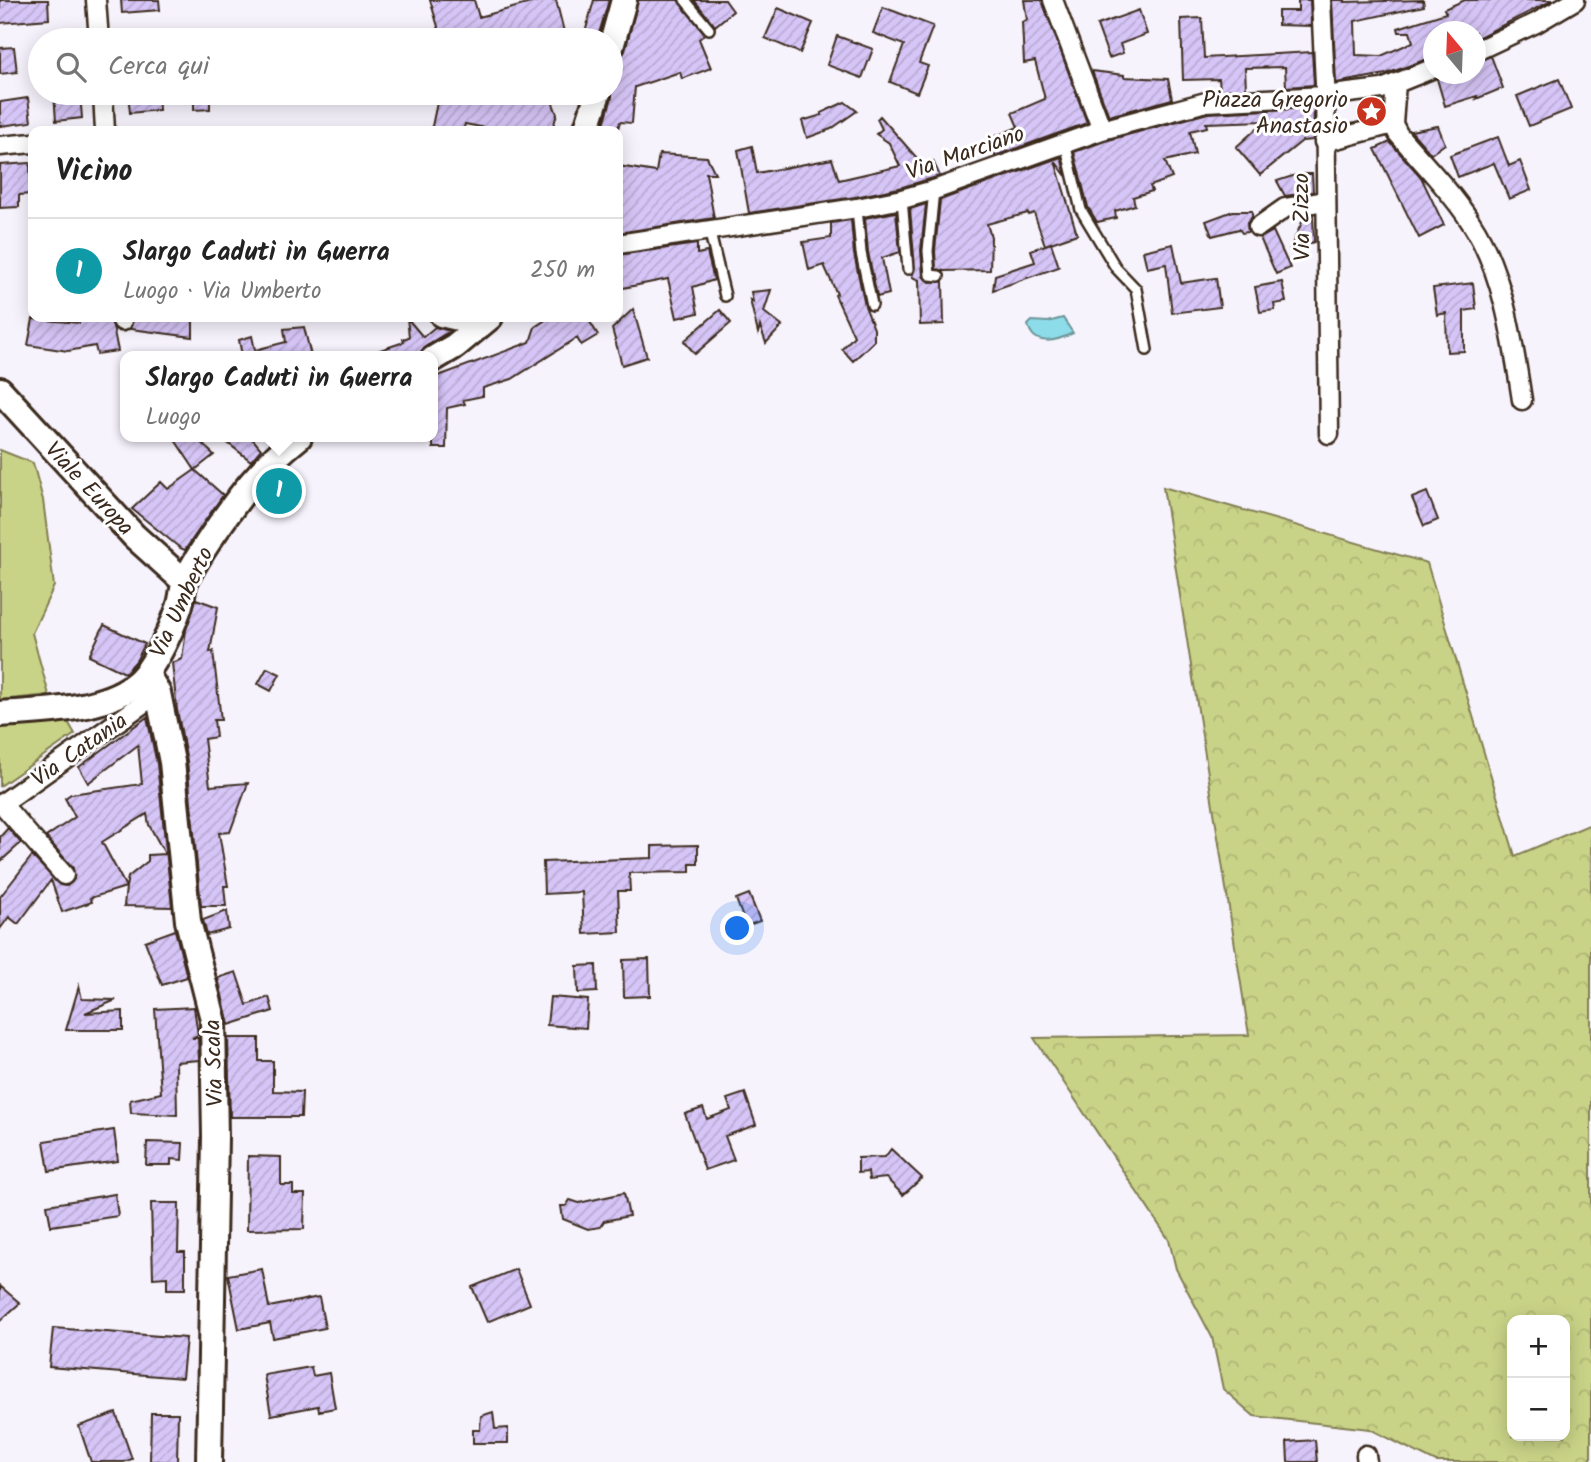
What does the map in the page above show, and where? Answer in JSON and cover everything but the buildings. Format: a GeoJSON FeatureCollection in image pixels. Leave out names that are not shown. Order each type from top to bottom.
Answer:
{"type":"FeatureCollection","features":[{"type":"Feature","properties":{"kind":"main road"},"geometry":{"type":"LineString","coordinates":[[616,28],[624,0]]}},
{"type":"Feature","properties":{"kind":"main road"},"geometry":{"type":"LineString","coordinates":[[588,126],[594,105]]}},
{"type":"Feature","properties":{"kind":"main road"},"geometry":{"type":"LineString","coordinates":[[438,356],[455,346],[481,324]]}},
{"type":"Feature","properties":{"kind":"main road","name":"Viale Europa"},"geometry":{"type":"LineString","coordinates":[[0,390],[134,536],[186,582]]}},
{"type":"Feature","properties":{"kind":"main road","name":"Via Umberto"},"geometry":{"type":"LineString","coordinates":[[152,683],[186,582],[206,546],[257,474],[293,442]]}},
{"type":"Feature","properties":{"kind":"main road","name":"Via Catania"},"geometry":{"type":"LineString","coordinates":[[0,714],[55,710],[96,702],[133,686],[152,683]]}},
{"type":"Feature","properties":{"kind":"main road","name":"Via Scala"},"geometry":{"type":"LineString","coordinates":[[152,683],[172,762],[188,921],[214,1019],[215,1137],[209,1462]]}},
{"type":"Feature","properties":{"kind":"street"},"geometry":{"type":"LineString","coordinates":[[96,0],[98,28]]}},
{"type":"Feature","properties":{"kind":"street"},"geometry":{"type":"LineString","coordinates":[[1053,0],[1102,130]]}},
{"type":"Feature","properties":{"kind":"street","name":"Via Zizzo"},"geometry":{"type":"LineString","coordinates":[[1321,0],[1329,434]]}},
{"type":"Feature","properties":{"kind":"street"},"geometry":{"type":"LineString","coordinates":[[1486,46],[1535,23],[1575,0]]}},
{"type":"Feature","properties":{"kind":"street","name":"Via Marciano"},"geometry":{"type":"LineString","coordinates":[[623,243],[902,199],[1102,130],[1206,102],[1324,96],[1382,89],[1423,72]]}},
{"type":"Feature","properties":{"kind":"street"},"geometry":{"type":"LineString","coordinates":[[1402,81],[1395,129],[1471,221],[1487,252],[1496,275],[1522,400]]}},
{"type":"Feature","properties":{"kind":"street"},"geometry":{"type":"LineString","coordinates":[[104,105],[106,126]]}},
{"type":"Feature","properties":{"kind":"street"},"geometry":{"type":"LineString","coordinates":[[1324,142],[1395,129]]}},
{"type":"Feature","properties":{"kind":"street"},"geometry":{"type":"LineString","coordinates":[[0,146],[28,143]]}},
{"type":"Feature","properties":{"kind":"street"},"geometry":{"type":"LineString","coordinates":[[1258,227],[1285,208],[1325,201]]}},
{"type":"Feature","properties":{"kind":"street"},"geometry":{"type":"LineString","coordinates":[[462,322],[481,324]]}},
{"type":"Feature","properties":{"kind":"street","name":"Via Catania"},"geometry":{"type":"LineString","coordinates":[[1,805],[152,683]]}},
{"type":"Feature","properties":{"kind":"street"},"geometry":{"type":"LineString","coordinates":[[1,805],[64,875]]}},
{"type":"Feature","properties":{"kind":"lane"},"geometry":{"type":"LineString","coordinates":[[685,0],[709,29]]}},
{"type":"Feature","properties":{"kind":"lane"},"geometry":{"type":"LineString","coordinates":[[1065,143],[1081,210],[1116,268],[1136,289],[1147,350]]}},
{"type":"Feature","properties":{"kind":"lane"},"geometry":{"type":"LineString","coordinates":[[933,190],[928,251],[930,275],[939,276]]}},
{"type":"Feature","properties":{"kind":"lane"},"geometry":{"type":"LineString","coordinates":[[902,199],[908,269]]}},
{"type":"Feature","properties":{"kind":"lane"},"geometry":{"type":"LineString","coordinates":[[857,208],[861,253],[873,305]]}},
{"type":"Feature","properties":{"kind":"lane"},"geometry":{"type":"LineString","coordinates":[[709,229],[725,296]]}},
{"type":"Feature","properties":{"kind":"green space"},"geometry":{"type":"Polygon","coordinates":[[[0,450],[33,463],[43,500],[54,586],[32,633],[49,695],[0,700],[0,450]]]}},
{"type":"Feature","properties":{"kind":"green space"},"geometry":{"type":"Polygon","coordinates":[[[1163,487],[1427,563],[1515,856],[1591,824],[1591,1462],[1436,1462],[1370,1429],[1254,1416],[1223,1389],[1212,1337],[1176,1269],[1169,1240],[1034,1038],[1249,1035],[1163,487]]]}},
{"type":"Feature","properties":{"kind":"green space"},"geometry":{"type":"Polygon","coordinates":[[[67,720],[75,734],[0,786],[0,724],[67,720]]]}},
{"type":"Feature","properties":{"kind":"water"},"geometry":{"type":"Polygon","coordinates":[[[1063,318],[1073,333],[1053,340],[1035,337],[1028,325],[1032,321],[1048,322],[1063,318]]]}},
{"type":"Feature","properties":{"kind":"place","name":"Piazza Gregorio Anastasio"},"geometry":{"type":"Point","coordinates":[1371,112]}},
{"type":"Feature","properties":{"kind":"place","name":"Slargo Caduti in Guerra"},"geometry":{"type":"Point","coordinates":[279,491]}}]}
